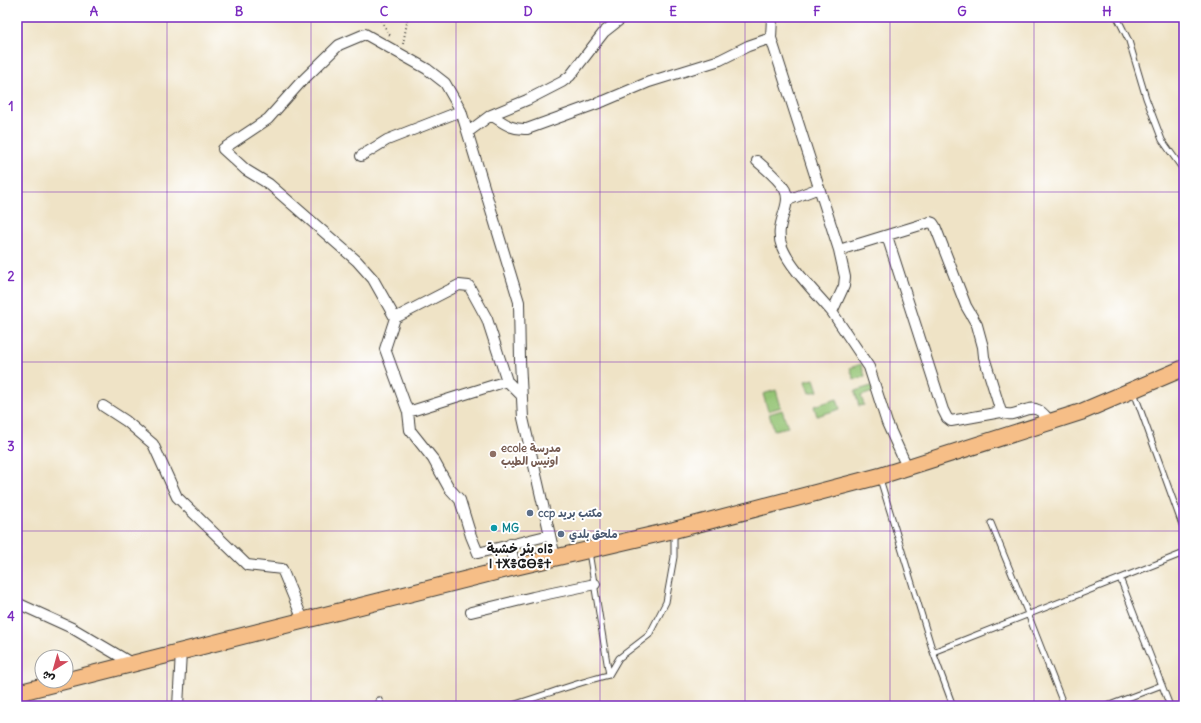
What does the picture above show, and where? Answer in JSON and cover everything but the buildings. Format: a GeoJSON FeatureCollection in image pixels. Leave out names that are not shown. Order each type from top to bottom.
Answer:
{"type":"FeatureCollection","features":[{"type":"Feature","properties":{"kind":"main road"},"geometry":{"type":"LineString","coordinates":[[17,693],[555,557],[589,551],[674,530],[880,476],[907,466],[1081,412],[1184,368]]}},
{"type":"Feature","properties":{"kind":"street"},"geometry":{"type":"LineString","coordinates":[[468,132],[491,115],[527,100],[562,82],[575,70],[604,32],[623,17]]}},
{"type":"Feature","properties":{"kind":"street"},"geometry":{"type":"LineString","coordinates":[[772,17],[771,38],[839,250],[845,277],[844,286],[832,312]]}},
{"type":"Feature","properties":{"kind":"street"},"geometry":{"type":"LineString","coordinates":[[550,534],[478,553],[460,500],[449,488],[433,459],[410,430],[408,412],[386,349],[395,318],[373,279],[357,261],[269,184],[246,170],[223,149],[268,119],[300,83],[339,45],[365,34],[427,69],[445,83],[461,112],[519,302],[523,418],[550,534],[555,557]]}},
{"type":"Feature","properties":{"kind":"street"},"geometry":{"type":"LineString","coordinates":[[491,115],[511,128],[518,130],[527,129],[604,101],[649,82],[720,60],[748,46],[771,38]]}},
{"type":"Feature","properties":{"kind":"street"},"geometry":{"type":"LineString","coordinates":[[362,156],[387,140],[461,112]]}},
{"type":"Feature","properties":{"kind":"street"},"geometry":{"type":"LineString","coordinates":[[757,161],[780,183],[786,191],[788,200],[778,231],[781,246],[791,264],[832,312],[869,367],[887,423],[907,466]]}},
{"type":"Feature","properties":{"kind":"street"},"geometry":{"type":"LineString","coordinates":[[788,200],[819,188]]}},
{"type":"Feature","properties":{"kind":"street"},"geometry":{"type":"LineString","coordinates":[[839,250],[930,222],[933,223],[966,306],[977,325],[982,341],[984,357],[1001,412]]}},
{"type":"Feature","properties":{"kind":"street"},"geometry":{"type":"LineString","coordinates":[[887,236],[942,410],[947,418],[951,421],[1001,412],[1006,415],[1033,408],[1040,410],[1050,421]]}},
{"type":"Feature","properties":{"kind":"street"},"geometry":{"type":"LineString","coordinates":[[395,318],[459,285],[469,286],[487,319],[499,352],[507,381],[522,394]]}},
{"type":"Feature","properties":{"kind":"street"},"geometry":{"type":"LineString","coordinates":[[408,412],[507,381]]}},
{"type":"Feature","properties":{"kind":"street"},"geometry":{"type":"LineString","coordinates":[[103,406],[126,420],[152,444],[177,497],[247,565],[282,569],[303,620]]}},
{"type":"Feature","properties":{"kind":"street"},"geometry":{"type":"LineString","coordinates":[[510,544],[515,567]]}},
{"type":"Feature","properties":{"kind":"street"},"geometry":{"type":"LineString","coordinates":[[471,612],[595,584]]}},
{"type":"Feature","properties":{"kind":"street"},"geometry":{"type":"LineString","coordinates":[[17,603],[72,628],[133,664]]}},
{"type":"Feature","properties":{"kind":"street"},"geometry":{"type":"LineString","coordinates":[[178,706],[181,652]]}},
{"type":"Feature","properties":{"kind":"lane"},"geometry":{"type":"LineString","coordinates":[[1117,17],[1129,41],[1146,98],[1162,140],[1184,171]]}},
{"type":"Feature","properties":{"kind":"lane"},"geometry":{"type":"LineString","coordinates":[[1133,390],[1182,521],[1184,530]]}},
{"type":"Feature","properties":{"kind":"lane"},"geometry":{"type":"LineString","coordinates":[[880,476],[933,652],[953,706]]}},
{"type":"Feature","properties":{"kind":"lane"},"geometry":{"type":"LineString","coordinates":[[991,523],[1064,706]]}},
{"type":"Feature","properties":{"kind":"lane"},"geometry":{"type":"LineString","coordinates":[[509,706],[542,697],[580,682],[609,675],[619,658],[649,634],[666,602],[674,557],[674,530]]}},
{"type":"Feature","properties":{"kind":"lane"},"geometry":{"type":"LineString","coordinates":[[589,551],[609,675]]}},
{"type":"Feature","properties":{"kind":"lane"},"geometry":{"type":"LineString","coordinates":[[933,652],[1184,553]]}},
{"type":"Feature","properties":{"kind":"lane"},"geometry":{"type":"LineString","coordinates":[[1120,578],[1170,706]]}},
{"type":"Feature","properties":{"kind":"lane"},"geometry":{"type":"LineString","coordinates":[[1107,706],[1162,685]]}},
{"type":"Feature","properties":{"kind":"lane"},"geometry":{"type":"LineString","coordinates":[[379,700],[382,706]]}},
{"type":"Feature","properties":{"kind":"path"},"geometry":{"type":"LineString","coordinates":[[379,17],[401,54]]}},
{"type":"Feature","properties":{"kind":"path"},"geometry":{"type":"LineString","coordinates":[[401,54],[408,17]]}},
{"type":"Feature","properties":{"kind":"green space"},"geometry":{"type":"Polygon","coordinates":[[[861,364],[865,376],[854,380],[850,368],[861,364]]]}},
{"type":"Feature","properties":{"kind":"green space"},"geometry":{"type":"Polygon","coordinates":[[[814,379],[818,391],[809,393],[805,381],[814,379]]]}},
{"type":"Feature","properties":{"kind":"green space"},"geometry":{"type":"Polygon","coordinates":[[[871,386],[873,392],[861,396],[864,405],[859,406],[855,391],[871,386]]]}},
{"type":"Feature","properties":{"kind":"green space"},"geometry":{"type":"Polygon","coordinates":[[[776,390],[781,407],[768,411],[763,394],[776,390]]]}},
{"type":"Feature","properties":{"kind":"green space"},"geometry":{"type":"Polygon","coordinates":[[[837,399],[840,409],[817,416],[814,406],[837,399]]]}},
{"type":"Feature","properties":{"kind":"green space"},"geometry":{"type":"Polygon","coordinates":[[[782,410],[788,427],[774,430],[769,414],[782,410]]]}},
{"type":"Feature","properties":{"kind":"place","name":"ecole مدرسة اونيس الطيب"},"geometry":{"type":"Point","coordinates":[493,454]}},
{"type":"Feature","properties":{"kind":"place","name":"ccp مكتب بريد"},"geometry":{"type":"Point","coordinates":[530,513]}},
{"type":"Feature","properties":{"kind":"place","name":"MG"},"geometry":{"type":"Point","coordinates":[494,528]}},
{"type":"Feature","properties":{"kind":"place","name":"ملحق بلدي"},"geometry":{"type":"Point","coordinates":[561,534]}},
{"type":"Feature","properties":{"kind":"district","name":"بئر خشبة ⴰⵏⵓ ⵏ ⵜⵅⴻⵛⴱⴻⵜ"},"geometry":{"type":"Point","coordinates":[520,556]}}]}
